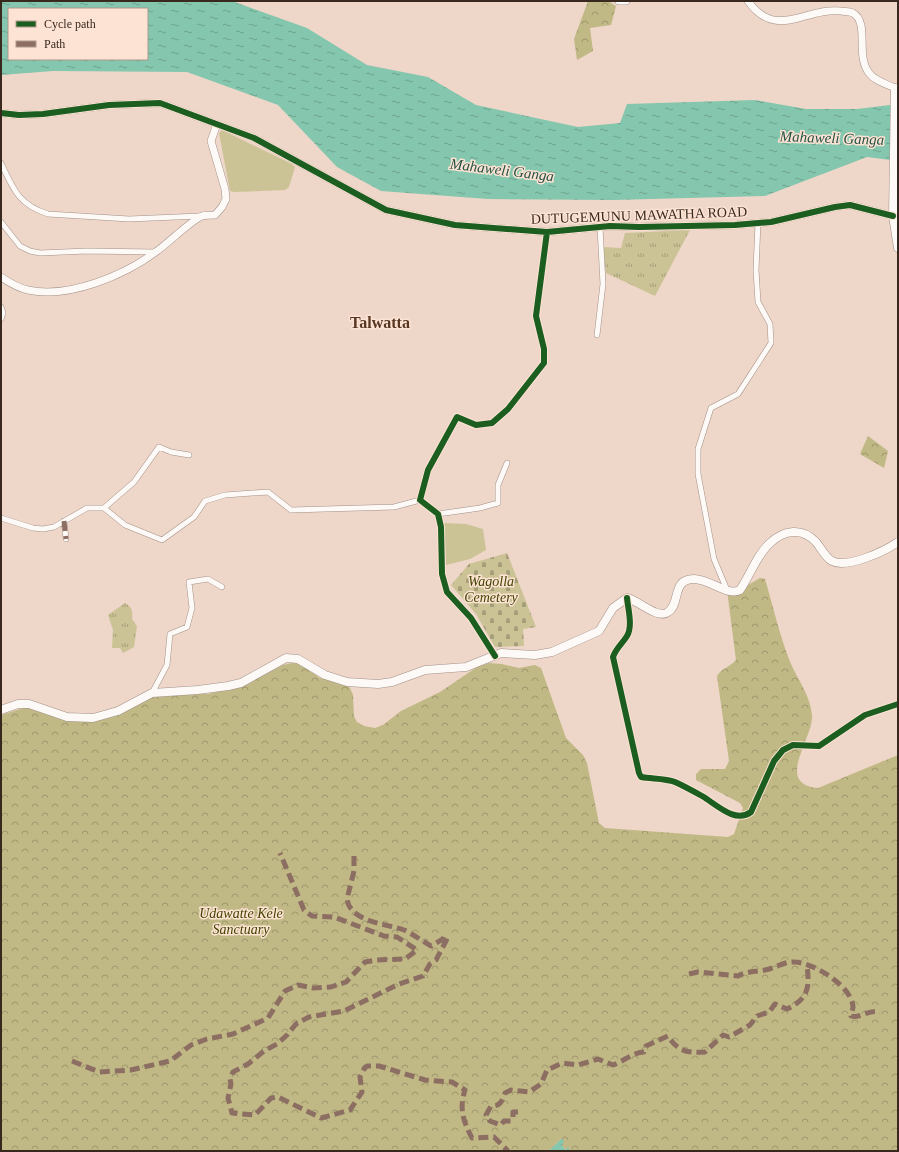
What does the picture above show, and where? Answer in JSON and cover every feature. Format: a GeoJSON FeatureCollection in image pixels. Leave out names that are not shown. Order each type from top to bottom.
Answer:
{"type":"FeatureCollection","features":[{"type":"Feature","properties":{"kind":"main road"},"geometry":{"type":"LineString","coordinates":[[895,91],[894,216],[898,248]]}},
{"type":"Feature","properties":{"kind":"main road"},"geometry":{"type":"LineString","coordinates":[[1,710],[18,704],[29,704],[67,717],[93,718],[118,711],[152,692],[198,690],[228,686],[254,677],[286,658],[298,659],[325,675],[340,680],[378,684],[392,682],[425,670],[466,667],[507,653],[535,655],[552,652],[599,631],[613,608],[627,598],[638,602],[658,614],[668,613],[672,608],[679,587],[686,581],[692,579],[703,579],[732,592],[740,590],[760,555],[770,543],[781,535],[790,532],[801,532],[810,537],[832,561],[841,563],[854,562],[878,553],[898,542]]}},
{"type":"Feature","properties":{"kind":"street"},"geometry":{"type":"LineString","coordinates":[[619,1],[626,1]]}},
{"type":"Feature","properties":{"kind":"street"},"geometry":{"type":"LineString","coordinates":[[748,1],[762,15],[779,21],[800,19],[833,10],[852,13],[857,17],[862,26],[861,50],[865,66],[876,79],[895,91]]}},
{"type":"Feature","properties":{"kind":"street","name":"DUTUGEMUNU MAWATHA ROAD"},"geometry":{"type":"LineString","coordinates":[[1,112],[19,115],[43,114],[109,105],[160,103],[254,138],[386,210],[455,225],[547,232],[600,227],[714,226],[771,222],[850,205],[894,216]]}},
{"type":"Feature","properties":{"kind":"street"},"geometry":{"type":"LineString","coordinates":[[1,163],[11,187],[19,197],[36,210],[48,214],[129,219],[215,215],[222,207],[226,199],[225,189],[211,141],[217,124]]}},
{"type":"Feature","properties":{"kind":"street"},"geometry":{"type":"LineString","coordinates":[[1,277],[12,285],[28,290],[46,292],[71,289],[111,278],[132,268],[156,252],[201,216]]}},
{"type":"Feature","properties":{"kind":"street"},"geometry":{"type":"LineString","coordinates":[[1,222],[20,246],[30,251],[40,253],[87,251],[156,252]]}},
{"type":"Feature","properties":{"kind":"street"},"geometry":{"type":"LineString","coordinates":[[727,590],[714,559],[698,474],[698,449],[711,408],[738,394],[771,343],[770,324],[758,302],[756,270],[758,222]]}},
{"type":"Feature","properties":{"kind":"street"},"geometry":{"type":"LineString","coordinates":[[597,335],[603,284],[600,227]]}},
{"type":"Feature","properties":{"kind":"street"},"geometry":{"type":"LineString","coordinates":[[420,500],[428,470],[457,417],[476,425],[492,422],[508,409],[544,363],[544,349],[536,316],[547,232]]}},
{"type":"Feature","properties":{"kind":"street"},"geometry":{"type":"LineString","coordinates":[[1,307],[4,313],[1,319]]}},
{"type":"Feature","properties":{"kind":"street"},"geometry":{"type":"LineString","coordinates":[[104,508],[134,482],[159,447],[171,452],[189,455]]}},
{"type":"Feature","properties":{"kind":"street"},"geometry":{"type":"LineString","coordinates":[[438,514],[480,508],[498,503],[498,485],[507,463]]}},
{"type":"Feature","properties":{"kind":"street"},"geometry":{"type":"LineString","coordinates":[[1,518],[33,528],[44,529],[54,527],[87,508],[104,508],[125,525],[162,540],[194,518],[205,501],[225,496],[268,492],[291,510],[394,507],[420,500]]}},
{"type":"Feature","properties":{"kind":"street"},"geometry":{"type":"LineString","coordinates":[[420,500],[438,514],[441,527],[442,574],[447,592],[471,618],[495,656]]}},
{"type":"Feature","properties":{"kind":"street"},"geometry":{"type":"LineString","coordinates":[[64,521],[66,539]]}},
{"type":"Feature","properties":{"kind":"street"},"geometry":{"type":"LineString","coordinates":[[152,692],[167,665],[170,634],[187,627],[192,608],[189,582],[208,579],[222,587]]}},
{"type":"Feature","properties":{"kind":"street"},"geometry":{"type":"LineString","coordinates":[[627,598],[629,629],[627,635],[615,651],[613,657],[639,773],[641,777],[673,781],[703,796],[727,812],[738,815],[747,815],[751,812],[774,761],[783,750],[793,746],[819,746],[865,715],[898,704]]}},
{"type":"Feature","properties":{"kind":"green space"},"geometry":{"type":"Polygon","coordinates":[[[588,1],[608,1],[616,6],[611,25],[590,28],[593,51],[577,60],[574,39],[588,1]]]}},
{"type":"Feature","properties":{"kind":"green space"},"geometry":{"type":"Polygon","coordinates":[[[222,130],[292,164],[295,167],[289,187],[285,190],[230,191],[219,133],[222,130]]]}},
{"type":"Feature","properties":{"kind":"green space"},"geometry":{"type":"Polygon","coordinates":[[[690,230],[655,296],[606,273],[603,247],[621,248],[625,233],[690,230]]]}},
{"type":"Feature","properties":{"kind":"green space"},"geometry":{"type":"Polygon","coordinates":[[[868,436],[888,451],[884,468],[860,454],[868,436]]]}},
{"type":"Feature","properties":{"kind":"green space"},"geometry":{"type":"Polygon","coordinates":[[[444,523],[466,524],[483,529],[486,550],[470,559],[446,565],[444,523]]]}},
{"type":"Feature","properties":{"kind":"green space","name":"Wagolla Cemetery"},"geometry":{"type":"Polygon","coordinates":[[[507,553],[536,627],[523,629],[524,646],[495,647],[476,614],[451,585],[469,564],[507,553]]]}},
{"type":"Feature","properties":{"kind":"green space","name":"Udawatte Kele Sanctuary"},"geometry":{"type":"Polygon","coordinates":[[[760,578],[765,579],[785,649],[811,708],[811,726],[799,759],[797,770],[799,778],[805,785],[818,788],[898,755],[898,1151],[570,1151],[568,1148],[566,1150],[562,1146],[561,1139],[549,1151],[1,1151],[1,715],[27,707],[80,718],[163,693],[208,694],[245,685],[283,665],[292,663],[301,664],[320,678],[345,684],[350,688],[353,695],[354,716],[357,722],[364,726],[375,728],[383,725],[401,711],[440,692],[477,667],[489,663],[519,668],[535,665],[541,668],[566,738],[583,755],[587,763],[599,823],[605,828],[728,837],[734,834],[743,808],[740,803],[696,780],[696,774],[701,769],[725,769],[729,761],[717,676],[721,671],[736,660],[727,590],[736,592],[760,578]]]}},
{"type":"Feature","properties":{"kind":"green space"},"geometry":{"type":"Polygon","coordinates":[[[125,603],[132,610],[132,619],[137,626],[134,647],[123,653],[120,648],[112,648],[113,630],[108,615],[125,603]]]}},
{"type":"Feature","properties":{"kind":"water","name":"Mahaweli Ganga"},"geometry":{"type":"Polygon","coordinates":[[[1,1],[232,1],[307,28],[367,65],[428,77],[476,105],[578,127],[620,123],[627,104],[755,100],[806,109],[857,109],[898,104],[898,161],[867,157],[765,196],[614,200],[488,199],[381,191],[337,167],[278,105],[187,72],[53,71],[1,75],[1,1]]]}},
{"type":"Feature","properties":{"kind":"water"},"geometry":{"type":"Polygon","coordinates":[[[561,1139],[564,1140],[562,1146],[566,1150],[568,1147],[570,1151],[549,1151],[561,1139]]]}},
{"type":"Feature","properties":{"kind":"marked path"},"geometry":{"type":"LineString","coordinates":[[64,521],[66,539]]}},
{"type":"Feature","properties":{"kind":"marked path"},"geometry":{"type":"LineString","coordinates":[[72,1061],[99,1072],[131,1070],[170,1061],[191,1045],[207,1039],[233,1034],[268,1018],[285,991],[298,985],[313,988],[331,987],[346,982],[365,962],[405,959],[417,950],[397,937],[384,936],[334,917],[312,916],[304,910],[280,853]]}},
{"type":"Feature","properties":{"kind":"marked path"},"geometry":{"type":"LineString","coordinates":[[354,856],[354,871],[347,899],[350,907],[355,913],[370,921],[411,933],[431,946],[443,939],[444,936],[447,938],[446,941],[436,960],[430,964],[423,976],[399,984],[344,1011],[309,1017],[296,1024],[277,1044],[264,1051],[248,1064],[233,1072],[230,1079],[231,1084],[228,1098],[232,1113],[255,1115],[271,1098],[278,1097],[321,1118],[350,1110],[362,1092],[360,1077],[364,1069],[367,1066],[379,1066],[425,1080],[452,1082],[465,1090],[462,1109],[466,1126],[472,1138],[494,1137],[508,1151]]}},
{"type":"Feature","properties":{"kind":"marked path"},"geometry":{"type":"LineString","coordinates":[[689,974],[698,972],[738,976],[748,972],[762,971],[788,963],[803,963],[812,966],[831,977],[846,991],[851,999],[853,1007],[851,1016],[854,1017],[876,1011],[880,1012]]}},
{"type":"Feature","properties":{"kind":"marked path"},"geometry":{"type":"LineString","coordinates":[[518,1112],[513,1112],[511,1121],[504,1121],[501,1125],[490,1121],[486,1115],[491,1106],[497,1105],[501,1102],[505,1093],[511,1090],[529,1092],[541,1084],[547,1070],[562,1063],[578,1065],[598,1059],[613,1065],[636,1053],[644,1052],[646,1046],[668,1036],[676,1045],[688,1052],[705,1052],[723,1035],[729,1037],[750,1025],[757,1016],[769,1012],[775,1004],[787,1009],[799,1001],[803,997],[808,987],[807,966]]}},
{"type":"Feature","properties":{"kind":"cycle path"},"geometry":{"type":"LineString","coordinates":[[1,113],[19,115],[43,114],[109,105],[160,103],[254,138],[386,210],[455,225],[547,232],[610,226],[639,227],[735,225],[771,222],[835,207],[850,205],[893,216]]}},
{"type":"Feature","properties":{"kind":"cycle path"},"geometry":{"type":"LineString","coordinates":[[495,656],[471,618],[447,592],[442,574],[441,527],[438,514],[420,500],[428,470],[457,417],[476,425],[492,423],[508,409],[544,363],[544,349],[536,316],[547,232]]}},
{"type":"Feature","properties":{"kind":"cycle path"},"geometry":{"type":"LineString","coordinates":[[627,598],[630,622],[629,632],[613,657],[639,773],[641,777],[675,782],[702,796],[726,812],[739,816],[751,812],[774,761],[783,750],[793,745],[819,746],[865,715],[898,704]]}},
{"type":"Feature","properties":{"kind":"district","name":"Talwatta"},"geometry":{"type":"Point","coordinates":[380,322]}}]}
